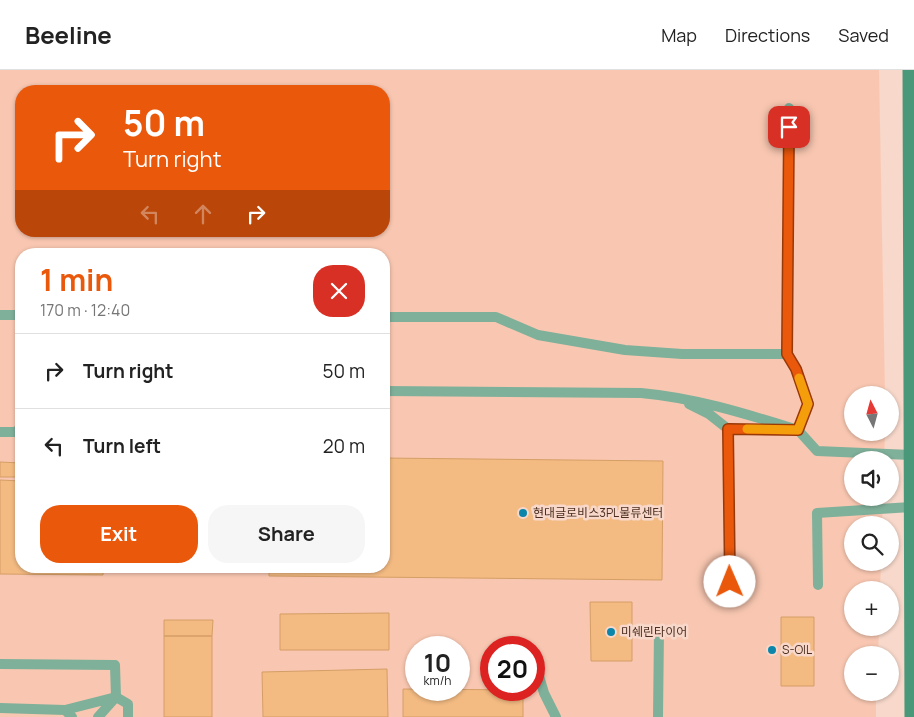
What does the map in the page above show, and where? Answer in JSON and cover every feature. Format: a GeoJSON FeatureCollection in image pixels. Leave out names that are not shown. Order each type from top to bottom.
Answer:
{"type":"FeatureCollection","features":[{"type":"Feature","properties":{"kind":"street"},"geometry":{"type":"LineString","coordinates":[[910,70],[912,717]]}},
{"type":"Feature","properties":{"kind":"lane"},"geometry":{"type":"LineString","coordinates":[[789,108],[787,354],[796,369],[808,404],[798,430]]}},
{"type":"Feature","properties":{"kind":"lane"},"geometry":{"type":"LineString","coordinates":[[0,315],[15,315]]}},
{"type":"Feature","properties":{"kind":"lane"},"geometry":{"type":"LineString","coordinates":[[390,317],[496,317],[538,335],[625,350],[682,354],[787,354]]}},
{"type":"Feature","properties":{"kind":"lane"},"geometry":{"type":"LineString","coordinates":[[390,391],[641,393],[676,396],[720,406],[798,430],[817,451],[911,455]]}},
{"type":"Feature","properties":{"kind":"lane"},"geometry":{"type":"LineString","coordinates":[[676,396],[709,414],[728,429],[798,430]]}},
{"type":"Feature","properties":{"kind":"lane"},"geometry":{"type":"LineString","coordinates":[[720,406],[728,429],[730,582]]}},
{"type":"Feature","properties":{"kind":"lane"},"geometry":{"type":"LineString","coordinates":[[0,432],[15,432]]}},
{"type":"Feature","properties":{"kind":"lane"},"geometry":{"type":"LineString","coordinates":[[818,585],[817,514],[911,507]]}},
{"type":"Feature","properties":{"kind":"lane"},"geometry":{"type":"LineString","coordinates":[[658,717],[659,631]]}},
{"type":"Feature","properties":{"kind":"lane"},"geometry":{"type":"LineString","coordinates":[[0,664],[115,665],[116,697],[98,717]]}},
{"type":"Feature","properties":{"kind":"lane"},"geometry":{"type":"LineString","coordinates":[[545,695],[556,717]]}},
{"type":"Feature","properties":{"kind":"lane"},"geometry":{"type":"LineString","coordinates":[[0,708],[68,713],[116,697],[128,704]]}},
{"type":"Feature","properties":{"kind":"lane"},"geometry":{"type":"LineString","coordinates":[[123,717],[128,704]]}},
{"type":"Feature","properties":{"kind":"lane"},"geometry":{"type":"LineString","coordinates":[[128,704],[128,717]]}},
{"type":"Feature","properties":{"kind":"shaded area"},"geometry":{"type":"Polygon","coordinates":[[[0,70],[879,70],[885,386],[844,386],[844,441],[885,441],[884,451],[844,451],[844,506],[883,506],[882,516],[844,516],[844,571],[881,571],[880,581],[844,581],[844,636],[879,636],[878,646],[844,646],[844,701],[876,701],[876,717],[0,717],[0,70]]]}},
{"type":"Feature","properties":{"kind":"building","name":"현대글로비스3PL물류센터"},"geometry":{"type":"Polygon","coordinates":[[[390,458],[663,461],[662,580],[269,576],[269,573],[390,573],[390,458]]]}},
{"type":"Feature","properties":{"kind":"building"},"geometry":{"type":"Polygon","coordinates":[[[0,462],[15,463],[15,477],[0,477],[0,462]]]}},
{"type":"Feature","properties":{"kind":"building"},"geometry":{"type":"Polygon","coordinates":[[[0,480],[15,481],[15,573],[103,573],[103,575],[0,574],[0,480]]]}},
{"type":"Feature","properties":{"kind":"building","name":"미쉐린타이어"},"geometry":{"type":"Polygon","coordinates":[[[590,602],[632,602],[632,661],[591,661],[590,602]]]}},
{"type":"Feature","properties":{"kind":"building"},"geometry":{"type":"Polygon","coordinates":[[[389,613],[389,650],[280,650],[280,614],[389,613]]]}},
{"type":"Feature","properties":{"kind":"building"},"geometry":{"type":"Polygon","coordinates":[[[781,617],[814,617],[814,686],[781,686],[781,617]]]}},
{"type":"Feature","properties":{"kind":"building"},"geometry":{"type":"Polygon","coordinates":[[[164,620],[213,620],[212,636],[164,636],[164,620]]]}},
{"type":"Feature","properties":{"kind":"building"},"geometry":{"type":"Polygon","coordinates":[[[164,636],[212,636],[212,717],[164,717],[164,636]]]}},
{"type":"Feature","properties":{"kind":"building"},"geometry":{"type":"Polygon","coordinates":[[[387,669],[388,717],[263,717],[262,672],[387,669]]]}},
{"type":"Feature","properties":{"kind":"building"},"geometry":{"type":"Polygon","coordinates":[[[403,689],[405,689],[405,701],[470,701],[470,690],[480,690],[480,701],[523,701],[523,717],[403,717],[403,689]]]}},
{"type":"Feature","properties":{"kind":"slow traffic"},"geometry":{"type":"LineString","coordinates":[[747,429],[798,430],[808,404],[799,378]]}},
{"type":"Feature","properties":{"kind":"place","name":"현대글로비스3PL물류센터"},"geometry":{"type":"Point","coordinates":[523,513]}},
{"type":"Feature","properties":{"kind":"place","name":"미쉐린타이어"},"geometry":{"type":"Point","coordinates":[611,632]}},
{"type":"Feature","properties":{"kind":"place","name":"S-OIL"},"geometry":{"type":"Point","coordinates":[772,650]}},
{"type":"Feature","properties":{"kind":"route"},"geometry":{"type":"LineString","coordinates":[[730,582],[728,429],[798,430],[808,404],[796,369],[787,354],[789,127]]}}]}
